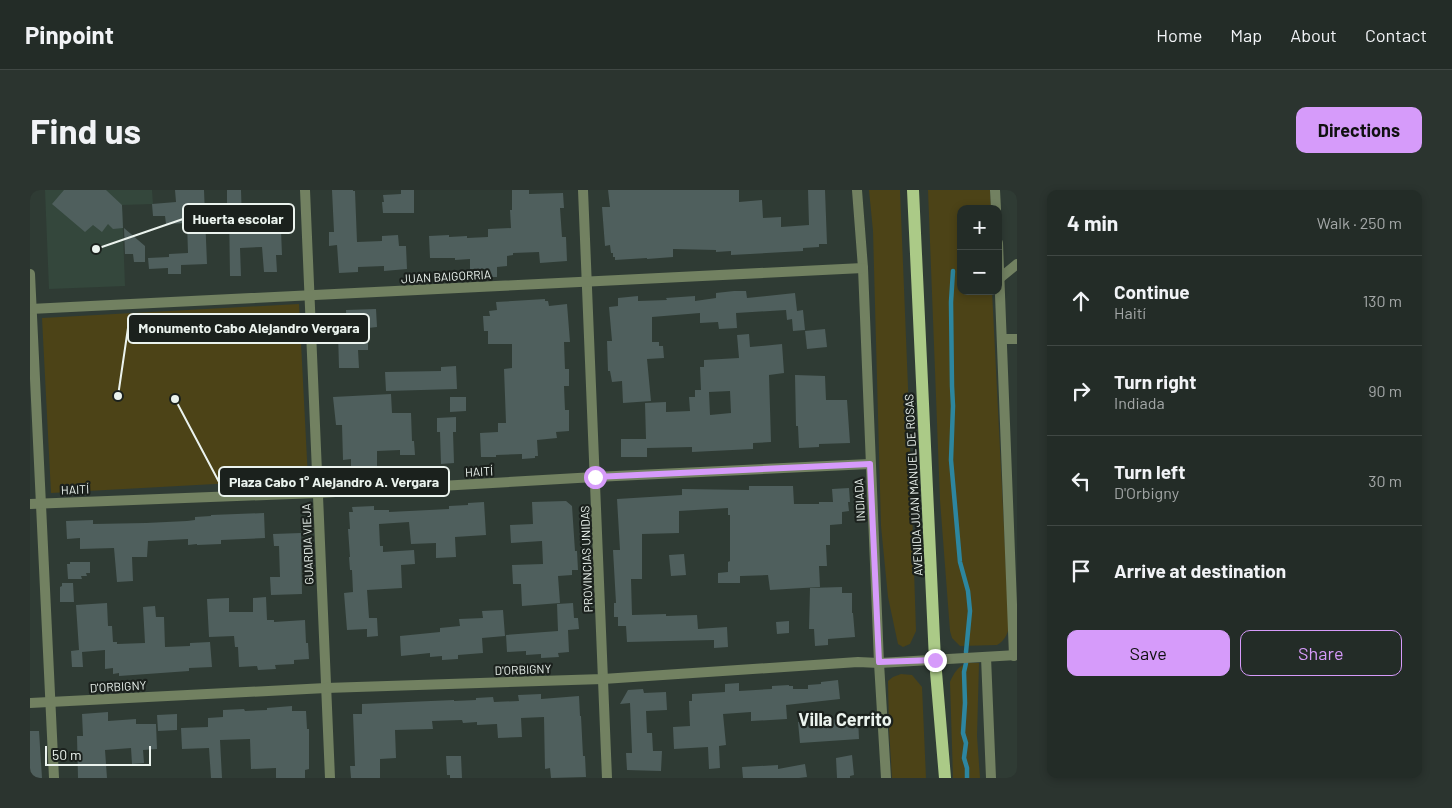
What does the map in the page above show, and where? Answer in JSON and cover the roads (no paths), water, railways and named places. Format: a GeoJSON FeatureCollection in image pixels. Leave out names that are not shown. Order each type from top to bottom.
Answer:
{"type":"FeatureCollection","features":[{"type":"Feature","properties":{"kind":"main road","name":"AVENIDA JUAN MANUEL DE ROSAS"},"geometry":{"type":"LineString","coordinates":[[913,190],[935,660],[945,778]]}},
{"type":"Feature","properties":{"kind":"street","name":"GUARDIA VIEJA"},"geometry":{"type":"LineString","coordinates":[[305,190],[330,778]]}},
{"type":"Feature","properties":{"kind":"street","name":"PROVINCIAS UNIDAS"},"geometry":{"type":"LineString","coordinates":[[583,190],[607,778]]}},
{"type":"Feature","properties":{"kind":"street","name":"INDIADA"},"geometry":{"type":"LineString","coordinates":[[857,190],[863,268],[870,464],[886,778]]}},
{"type":"Feature","properties":{"kind":"street"},"geometry":{"type":"LineString","coordinates":[[995,190],[996,205]]}},
{"type":"Feature","properties":{"kind":"street"},"geometry":{"type":"LineString","coordinates":[[1002,276],[1017,264]]}},
{"type":"Feature","properties":{"kind":"street","name":"JUAN BAIGORRIA"},"geometry":{"type":"LineString","coordinates":[[31,309],[863,268]]}},
{"type":"Feature","properties":{"kind":"street"},"geometry":{"type":"LineString","coordinates":[[30,274],[35,503],[54,778]]}},
{"type":"Feature","properties":{"kind":"street"},"geometry":{"type":"LineString","coordinates":[[1001,295],[1002,339],[1012,457],[1015,655]]}},
{"type":"Feature","properties":{"kind":"street"},"geometry":{"type":"LineString","coordinates":[[1002,339],[1017,339]]}},
{"type":"Feature","properties":{"kind":"street","name":"HAITÍ"},"geometry":{"type":"LineString","coordinates":[[35,503],[318,493],[870,464]]}},
{"type":"Feature","properties":{"kind":"street","name":"D'ORBIGNY"},"geometry":{"type":"LineString","coordinates":[[30,703],[326,688],[603,679],[858,662],[1015,655]]}},
{"type":"Feature","properties":{"kind":"street"},"geometry":{"type":"LineString","coordinates":[[986,656],[991,778]]}},
{"type":"Feature","properties":{"kind":"waterway"},"geometry":{"type":"LineString","coordinates":[[953,271],[951,302],[953,406],[951,460],[960,562],[968,591],[970,611],[966,652]]}},
{"type":"Feature","properties":{"kind":"waterway"},"geometry":{"type":"LineString","coordinates":[[966,663],[964,672],[965,703],[963,733],[966,743],[964,758],[967,778]]}},
{"type":"Feature","properties":{"kind":"place","name":"Huerta escolar"},"geometry":{"type":"Point","coordinates":[96,249]}},
{"type":"Feature","properties":{"kind":"place","name":"Monumento Cabo Alejandro Vergara"},"geometry":{"type":"Point","coordinates":[118,396]}},
{"type":"Feature","properties":{"kind":"place","name":"Plaza Cabo 1° Alejandro A. Vergara"},"geometry":{"type":"Point","coordinates":[175,399]}},
{"type":"Feature","properties":{"kind":"district","name":"Villa Cerrito"},"geometry":{"type":"Point","coordinates":[845,719]}}]}
